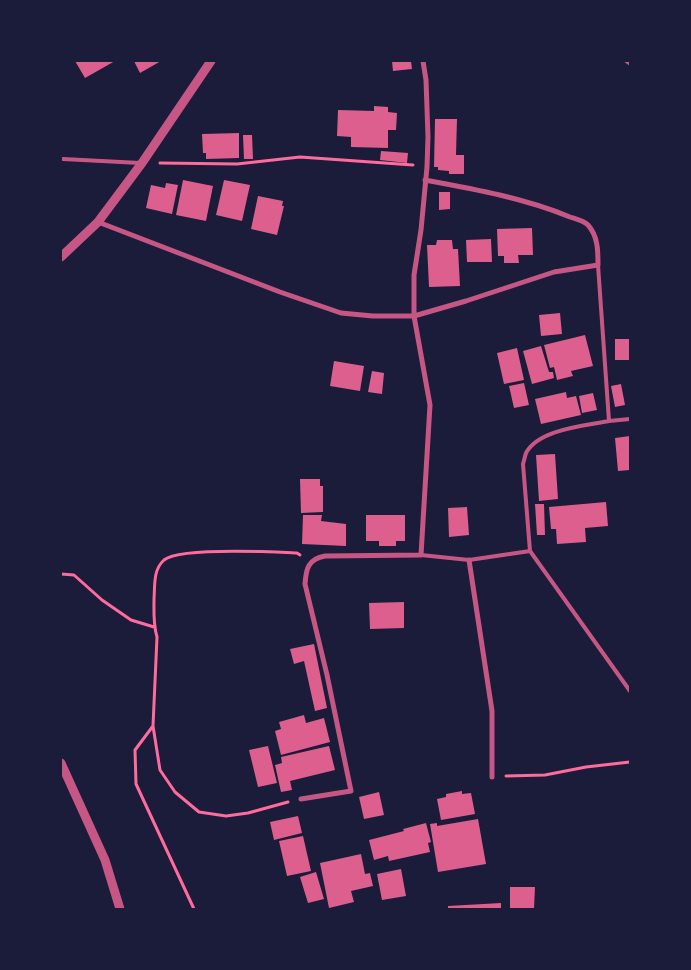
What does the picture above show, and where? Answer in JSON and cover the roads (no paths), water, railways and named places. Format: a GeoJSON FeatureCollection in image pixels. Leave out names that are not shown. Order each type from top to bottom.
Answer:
{"type":"FeatureCollection","features":[{"type":"Feature","properties":{"kind":"street"},"geometry":{"type":"LineString","coordinates":[[61,257],[98,222],[142,163],[211,61]]}},
{"type":"Feature","properties":{"kind":"street"},"geometry":{"type":"LineString","coordinates":[[301,799],[351,791],[327,675],[305,584],[306,572],[311,562],[316,558],[325,556],[421,555],[430,405],[414,316],[414,275],[428,167],[426,80],[423,61]]}},
{"type":"Feature","properties":{"kind":"street"},"geometry":{"type":"LineString","coordinates":[[98,222],[280,292],[341,313],[373,316],[414,316],[554,272],[598,265],[597,244],[594,233],[586,223],[559,212],[495,193],[425,180]]}},
{"type":"Feature","properties":{"kind":"street"},"geometry":{"type":"LineString","coordinates":[[469,560],[492,711],[492,777]]}},
{"type":"Feature","properties":{"kind":"street"},"geometry":{"type":"LineString","coordinates":[[61,763],[105,860],[120,909]]}},
{"type":"Feature","properties":{"kind":"lane"},"geometry":{"type":"LineString","coordinates":[[63,159],[142,163]]}},
{"type":"Feature","properties":{"kind":"lane"},"geometry":{"type":"LineString","coordinates":[[598,265],[609,421]]}},
{"type":"Feature","properties":{"kind":"lane"},"geometry":{"type":"LineString","coordinates":[[630,420],[609,421],[563,430],[546,436],[533,445],[526,453],[523,464],[530,551],[630,691]]}},
{"type":"Feature","properties":{"kind":"lane"},"geometry":{"type":"LineString","coordinates":[[421,555],[469,560],[530,551]]}}]}
